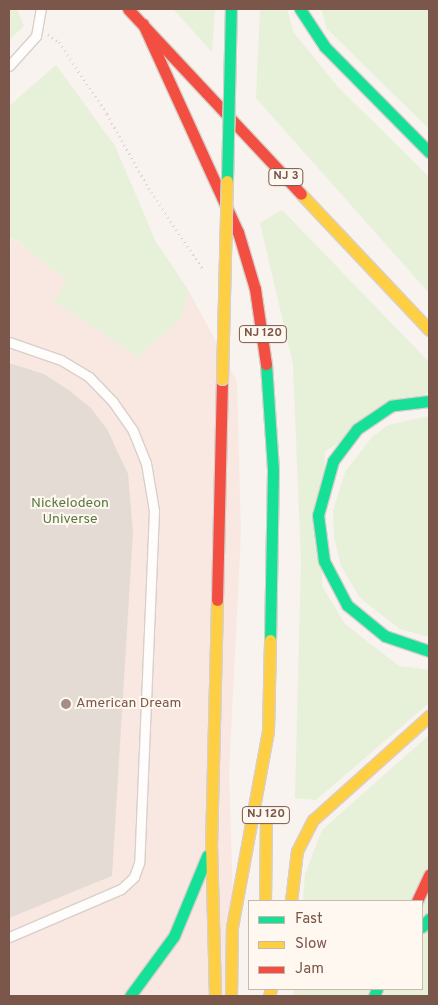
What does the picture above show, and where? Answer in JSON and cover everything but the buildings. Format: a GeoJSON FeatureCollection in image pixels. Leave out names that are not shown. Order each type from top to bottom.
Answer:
{"type":"FeatureCollection","features":[{"type":"Feature","properties":{"kind":"main road","name":"NJ 3"},"geometry":{"type":"LineString","coordinates":[[128,9],[429,330]]}},
{"type":"Feature","properties":{"kind":"main road"},"geometry":{"type":"LineString","coordinates":[[215,996],[210,847],[231,9]]}},
{"type":"Feature","properties":{"kind":"main road"},"geometry":{"type":"LineString","coordinates":[[300,9],[325,47],[429,152]]}},
{"type":"Feature","properties":{"kind":"main road","name":"NJ 120"},"geometry":{"type":"LineString","coordinates":[[143,24],[227,203],[254,289],[264,339],[273,442],[265,900]]}},
{"type":"Feature","properties":{"kind":"main road"},"geometry":{"type":"LineString","coordinates":[[429,402],[405,402],[380,412],[348,438],[323,487],[318,531],[330,576],[347,604],[385,636],[429,651]]}},
{"type":"Feature","properties":{"kind":"main road"},"geometry":{"type":"LineString","coordinates":[[290,900],[297,851],[313,820],[429,716]]}},
{"type":"Feature","properties":{"kind":"main road"},"geometry":{"type":"LineString","coordinates":[[231,996],[232,927],[268,730]]}},
{"type":"Feature","properties":{"kind":"main road"},"geometry":{"type":"LineString","coordinates":[[130,996],[174,936],[210,847]]}},
{"type":"Feature","properties":{"kind":"main road"},"geometry":{"type":"LineString","coordinates":[[417,900],[429,875]]}},
{"type":"Feature","properties":{"kind":"lane"},"geometry":{"type":"LineString","coordinates":[[9,66],[31,44],[40,28],[41,9]]}},
{"type":"Feature","properties":{"kind":"lane"},"geometry":{"type":"LineString","coordinates":[[9,342],[62,360],[89,377],[113,402],[143,454],[154,511],[139,863],[134,877],[121,889],[9,937]]}},
{"type":"Feature","properties":{"kind":"path"},"geometry":{"type":"LineString","coordinates":[[40,28],[58,42],[204,271]]}},
{"type":"Feature","properties":{"kind":"shaded area"},"geometry":{"type":"Polygon","coordinates":[[[11,237],[68,281],[54,301],[181,319],[189,291],[237,381],[241,533],[229,772],[236,996],[9,996],[11,237]]]}},
{"type":"Feature","properties":{"kind":"green space"},"geometry":{"type":"Polygon","coordinates":[[[9,9],[17,9],[24,26],[9,40],[9,9]]]}},
{"type":"Feature","properties":{"kind":"green space"},"geometry":{"type":"Polygon","coordinates":[[[173,9],[215,9],[212,52],[173,9]]]}},
{"type":"Feature","properties":{"kind":"green space"},"geometry":{"type":"Polygon","coordinates":[[[260,9],[287,9],[294,33],[338,87],[429,177],[429,293],[256,98],[260,9]]]}},
{"type":"Feature","properties":{"kind":"green space"},"geometry":{"type":"Polygon","coordinates":[[[321,9],[429,9],[429,129],[327,29],[321,9]]]}},
{"type":"Feature","properties":{"kind":"green space"},"geometry":{"type":"Polygon","coordinates":[[[56,65],[115,146],[156,242],[189,291],[181,319],[138,357],[54,301],[67,281],[12,237],[9,240],[9,106],[56,65]]]}},
{"type":"Feature","properties":{"kind":"green space"},"geometry":{"type":"Polygon","coordinates":[[[282,210],[429,362],[429,392],[325,451],[322,586],[345,624],[399,666],[429,670],[429,703],[316,800],[295,798],[301,561],[293,364],[260,223],[282,210]]]}},
{"type":"Feature","properties":{"kind":"green space"},"geometry":{"type":"Polygon","coordinates":[[[429,416],[429,637],[400,629],[360,598],[341,566],[334,537],[333,511],[345,472],[372,437],[388,425],[429,416]]]}},
{"type":"Feature","properties":{"kind":"green space"},"geometry":{"type":"Polygon","coordinates":[[[429,735],[429,996],[293,996],[294,990],[423,990],[423,900],[303,900],[305,874],[322,830],[429,735]]]}},
{"type":"Feature","properties":{"kind":"traffic: fast"},"geometry":{"type":"LineString","coordinates":[[227,181],[231,9]]}},
{"type":"Feature","properties":{"kind":"traffic: fast"},"geometry":{"type":"LineString","coordinates":[[300,9],[325,47],[429,152]]}},
{"type":"Feature","properties":{"kind":"traffic: fast"},"geometry":{"type":"LineString","coordinates":[[266,364],[273,470],[270,640]]}},
{"type":"Feature","properties":{"kind":"traffic: fast"},"geometry":{"type":"LineString","coordinates":[[429,401],[391,406],[357,429],[333,461],[318,515],[324,561],[347,605],[385,636],[429,651]]}},
{"type":"Feature","properties":{"kind":"traffic: fast"},"geometry":{"type":"LineString","coordinates":[[130,996],[174,936],[207,856]]}},
{"type":"Feature","properties":{"kind":"traffic: fast"},"geometry":{"type":"LineString","coordinates":[[423,926],[429,919]]}},
{"type":"Feature","properties":{"kind":"traffic: fast"},"geometry":{"type":"LineString","coordinates":[[374,996],[377,990]]}},
{"type":"Feature","properties":{"kind":"traffic: slow"},"geometry":{"type":"LineString","coordinates":[[222,379],[227,181]]}},
{"type":"Feature","properties":{"kind":"traffic: slow"},"geometry":{"type":"LineString","coordinates":[[301,194],[429,330]]}},
{"type":"Feature","properties":{"kind":"traffic: slow"},"geometry":{"type":"LineString","coordinates":[[215,996],[211,847],[217,600]]}},
{"type":"Feature","properties":{"kind":"traffic: slow"},"geometry":{"type":"LineString","coordinates":[[231,996],[232,927],[268,730],[270,640]]}},
{"type":"Feature","properties":{"kind":"traffic: slow"},"geometry":{"type":"LineString","coordinates":[[291,900],[297,851],[313,820],[429,716]]}},
{"type":"Feature","properties":{"kind":"traffic: slow"},"geometry":{"type":"LineString","coordinates":[[265,900],[266,814]]}},
{"type":"Feature","properties":{"kind":"traffic: slow"},"geometry":{"type":"LineString","coordinates":[[269,996],[271,990]]}},
{"type":"Feature","properties":{"kind":"traffic: jam"},"geometry":{"type":"LineString","coordinates":[[128,9],[301,194]]}},
{"type":"Feature","properties":{"kind":"traffic: jam"},"geometry":{"type":"LineString","coordinates":[[143,24],[238,232],[255,289],[266,364]]}},
{"type":"Feature","properties":{"kind":"traffic: jam"},"geometry":{"type":"LineString","coordinates":[[217,600],[222,379]]}},
{"type":"Feature","properties":{"kind":"traffic: jam"},"geometry":{"type":"LineString","coordinates":[[417,900],[429,875]]}},
{"type":"Feature","properties":{"kind":"place","name":"American Dream"},"geometry":{"type":"Point","coordinates":[66,704]}},
{"type":"Feature","properties":{"kind":"park label","name":"Nickelodeon Universe"},"geometry":{"type":"Point","coordinates":[70,512]}}]}
